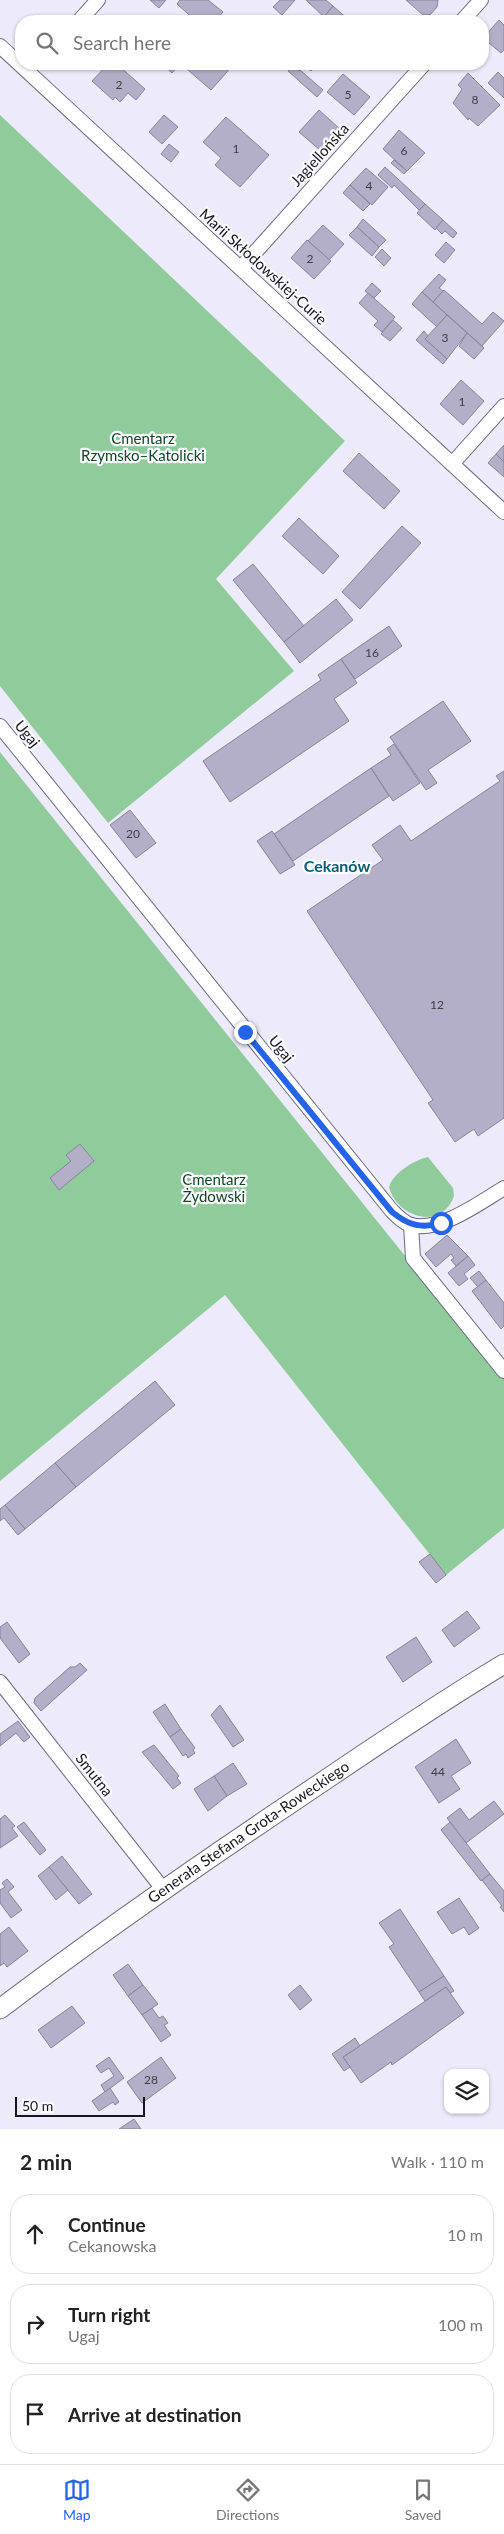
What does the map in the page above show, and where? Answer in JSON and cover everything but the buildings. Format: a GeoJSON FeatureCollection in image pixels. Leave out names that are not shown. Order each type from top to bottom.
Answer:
{"type":"FeatureCollection","features":[{"type":"Feature","properties":{"kind":"street"},"geometry":{"type":"LineString","coordinates":[[84,15],[98,0]]}},
{"type":"Feature","properties":{"kind":"street"},"geometry":{"type":"LineString","coordinates":[[467,15],[481,0]]}},
{"type":"Feature","properties":{"kind":"street","name":"Marii Skłodowskiej-Curie"},"geometry":{"type":"LineString","coordinates":[[0,46],[15,60]]}},
{"type":"Feature","properties":{"kind":"street","name":"Marii Skłodowskiej-Curie"},"geometry":{"type":"LineString","coordinates":[[27,70],[504,512]]}},
{"type":"Feature","properties":{"kind":"street"},"geometry":{"type":"LineString","coordinates":[[31,74],[35,70]]}},
{"type":"Feature","properties":{"kind":"street","name":"Jagiellońska"},"geometry":{"type":"LineString","coordinates":[[241,268],[419,70]]}},
{"type":"Feature","properties":{"kind":"street"},"geometry":{"type":"LineString","coordinates":[[452,464],[504,406]]}},
{"type":"Feature","properties":{"kind":"street","name":"Ugaj"},"geometry":{"type":"LineString","coordinates":[[0,726],[392,1212],[411,1225]]}},
{"type":"Feature","properties":{"kind":"street"},"geometry":{"type":"LineString","coordinates":[[504,1188],[441,1223],[426,1226],[411,1225],[413,1258],[504,1371]]}},
{"type":"Feature","properties":{"kind":"street","name":"Generała Stefana Grota-Roweckiego"},"geometry":{"type":"LineString","coordinates":[[0,2010],[94,1938],[163,1889],[440,1702],[504,1664]]}},
{"type":"Feature","properties":{"kind":"street","name":"Smutna"},"geometry":{"type":"LineString","coordinates":[[0,1682],[163,1889]]}},
{"type":"Feature","properties":{"kind":"green space","name":"Cmentarz Rzymsko–Katolicki"},"geometry":{"type":"Polygon","coordinates":[[[0,115],[345,441],[216,579],[294,671],[108,823],[0,686],[0,115]]]}},
{"type":"Feature","properties":{"kind":"green space","name":"Cmentarz Żydowski"},"geometry":{"type":"Polygon","coordinates":[[[0,752],[504,1379],[504,1528],[446,1575],[225,1295],[0,1481],[0,752]]]}},
{"type":"Feature","properties":{"kind":"green space"},"geometry":{"type":"Polygon","coordinates":[[[428,1157],[453,1188],[454,1196],[448,1207],[440,1214],[430,1217],[410,1213],[394,1198],[389,1187],[399,1172],[417,1161],[428,1157]]]}},
{"type":"Feature","properties":{"kind":"district","name":"Cekanów"},"geometry":{"type":"Point","coordinates":[337,866]}},
{"type":"Feature","properties":{"kind":"route"},"geometry":{"type":"LineString","coordinates":[[245,1032],[392,1212],[411,1225],[432,1226],[441,1223]]}}]}
